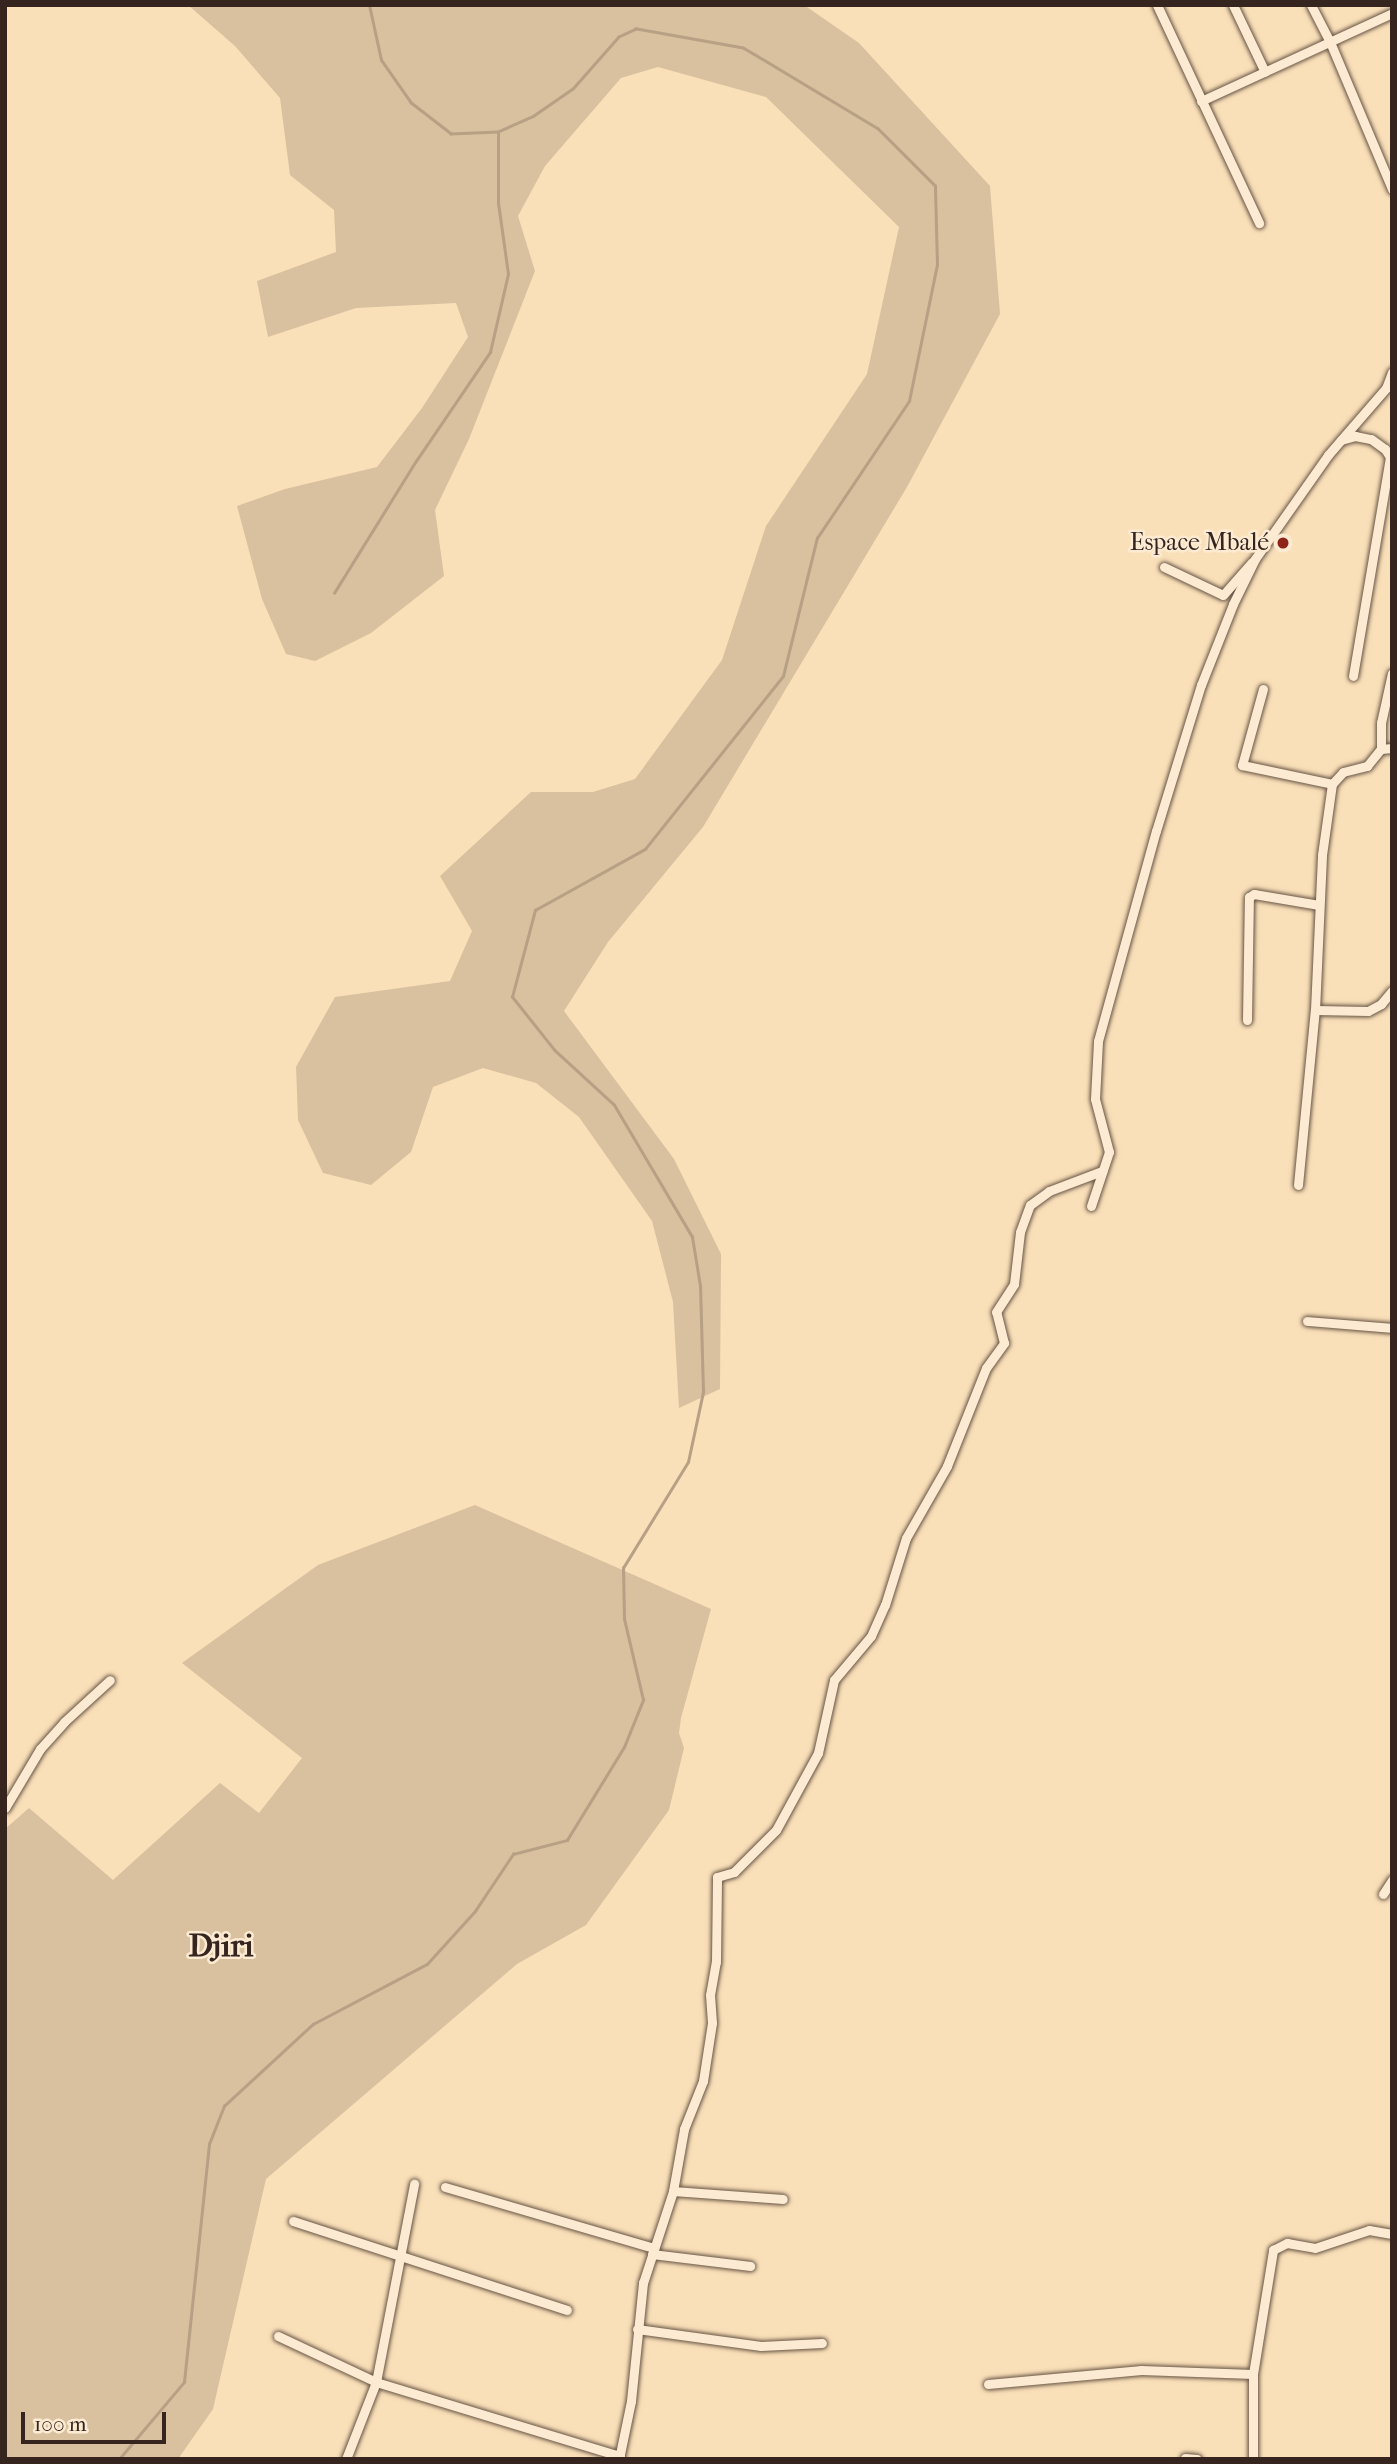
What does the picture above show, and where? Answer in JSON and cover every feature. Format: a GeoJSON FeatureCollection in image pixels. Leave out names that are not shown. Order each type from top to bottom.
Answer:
{"type":"FeatureCollection","features":[{"type":"Feature","properties":{"kind":"street"},"geometry":{"type":"LineString","coordinates":[[1157,5],[1259,223]]}},
{"type":"Feature","properties":{"kind":"street"},"geometry":{"type":"LineString","coordinates":[[1233,5],[1265,72]]}},
{"type":"Feature","properties":{"kind":"street"},"geometry":{"type":"LineString","coordinates":[[1311,5],[1330,42],[1392,189]]}},
{"type":"Feature","properties":{"kind":"street"},"geometry":{"type":"LineString","coordinates":[[1201,101],[1392,13]]}},
{"type":"Feature","properties":{"kind":"street"},"geometry":{"type":"LineString","coordinates":[[1164,567],[1223,595],[1255,559],[1340,440],[1386,388],[1392,372]]}},
{"type":"Feature","properties":{"kind":"street"},"geometry":{"type":"LineString","coordinates":[[1340,440],[1355,436],[1371,439],[1385,449],[1390,457],[1353,676]]}},
{"type":"Feature","properties":{"kind":"street"},"geometry":{"type":"LineString","coordinates":[[1091,1206],[1109,1152],[1097,1111],[1094,1088],[1098,1041],[1103,1020],[1156,831],[1201,685],[1233,604],[1255,559]]}},
{"type":"Feature","properties":{"kind":"street"},"geometry":{"type":"LineString","coordinates":[[1298,1185],[1315,1010],[1319,905],[1332,785],[1343,772],[1367,766],[1381,749],[1381,723],[1391,678]]}},
{"type":"Feature","properties":{"kind":"street"},"geometry":{"type":"LineString","coordinates":[[1263,690],[1242,765],[1332,785]]}},
{"type":"Feature","properties":{"kind":"street"},"geometry":{"type":"LineString","coordinates":[[1381,749],[1392,748]]}},
{"type":"Feature","properties":{"kind":"street"},"geometry":{"type":"LineString","coordinates":[[1247,1020],[1249,897],[1254,894],[1319,905]]}},
{"type":"Feature","properties":{"kind":"street"},"geometry":{"type":"LineString","coordinates":[[1315,1010],[1368,1011],[1392,991]]}},
{"type":"Feature","properties":{"kind":"street"},"geometry":{"type":"LineString","coordinates":[[278,2336],[376,2382],[620,2457],[631,2401],[643,2283],[673,2192],[684,2129],[703,2081],[712,2023],[710,1995],[716,1962],[717,1877],[734,1872],[776,1830],[818,1753],[834,1680],[871,1636],[885,1605],[906,1538],[947,1466],[986,1368],[1004,1343],[996,1312],[1014,1284],[1020,1232],[1030,1205],[1049,1191],[1102,1171]]}},
{"type":"Feature","properties":{"kind":"street"},"geometry":{"type":"LineString","coordinates":[[1307,1321],[1392,1328]]}},
{"type":"Feature","properties":{"kind":"street"},"geometry":{"type":"LineString","coordinates":[[5,1808],[40,1749],[64,1722],[110,1680]]}},
{"type":"Feature","properties":{"kind":"street"},"geometry":{"type":"LineString","coordinates":[[1383,1894],[1392,1880]]}},
{"type":"Feature","properties":{"kind":"street"},"geometry":{"type":"LineString","coordinates":[[346,2459],[376,2382],[414,2184]]}},
{"type":"Feature","properties":{"kind":"street"},"geometry":{"type":"LineString","coordinates":[[445,2187],[653,2251],[750,2266]]}},
{"type":"Feature","properties":{"kind":"street"},"geometry":{"type":"LineString","coordinates":[[673,2192],[783,2199]]}},
{"type":"Feature","properties":{"kind":"street"},"geometry":{"type":"LineString","coordinates":[[293,2221],[567,2309]]}},
{"type":"Feature","properties":{"kind":"street"},"geometry":{"type":"LineString","coordinates":[[1253,2459],[1253,2374],[1261,2308],[1274,2248],[1287,2243],[1315,2248],[1369,2230],[1392,2234]]}},
{"type":"Feature","properties":{"kind":"street"},"geometry":{"type":"LineString","coordinates":[[637,2329],[708,2341],[761,2346],[822,2343]]}},
{"type":"Feature","properties":{"kind":"street"},"geometry":{"type":"LineString","coordinates":[[988,2384],[1141,2370],[1253,2374]]}},
{"type":"Feature","properties":{"kind":"street"},"geometry":{"type":"LineString","coordinates":[[1185,2458],[1197,2459]]}},
{"type":"Feature","properties":{"kind":"shaded area"},"geometry":{"type":"Polygon","coordinates":[[[188,5],[804,5],[859,43],[990,186],[1000,314],[907,487],[703,827],[608,942],[564,1011],[674,1159],[721,1254],[720,1389],[679,1408],[673,1302],[652,1221],[579,1117],[536,1083],[483,1068],[433,1087],[411,1152],[371,1185],[323,1173],[298,1120],[296,1067],[335,997],[450,981],[472,931],[440,876],[531,792],[593,792],[635,779],[722,660],[766,526],[867,374],[899,227],[766,97],[658,67],[621,78],[545,166],[518,216],[535,271],[469,439],[435,510],[444,576],[371,633],[315,661],[286,654],[262,599],[237,506],[285,489],[377,467],[422,408],[468,337],[456,303],[356,308],[268,337],[257,281],[336,252],[334,210],[290,175],[280,98],[235,46],[188,5]]]}},
{"type":"Feature","properties":{"kind":"shaded area"},"geometry":{"type":"Polygon","coordinates":[[[475,1505],[711,1609],[681,1718],[679,1733],[684,1748],[669,1810],[586,1925],[517,1964],[266,2179],[213,2409],[178,2459],[5,2459],[5,1829],[29,1808],[113,1880],[220,1783],[259,1813],[302,1758],[182,1663],[318,1565],[475,1505]]]}},
{"type":"Feature","properties":{"kind":"waterway"},"geometry":{"type":"LineString","coordinates":[[119,2459],[184,2382],[209,2144],[224,2106],[313,2024],[427,1964],[475,1911],[513,1854],[567,1840],[624,1747],[643,1700],[624,1619],[623,1568],[688,1462],[703,1392],[700,1286],[692,1237],[614,1105],[555,1051],[512,997],[535,910],[645,849],[783,676],[817,538],[909,401],[937,265],[935,186],[878,129],[743,48],[636,29],[619,37],[573,89],[534,116],[498,132],[451,134],[411,103],[381,60],[369,5]]}},
{"type":"Feature","properties":{"kind":"waterway"},"geometry":{"type":"LineString","coordinates":[[334,593],[416,461],[490,352],[508,274],[498,203],[498,132]]}},
{"type":"Feature","properties":{"kind":"place","name":"Espace Mbalé"},"geometry":{"type":"Point","coordinates":[1283,543]}},
{"type":"Feature","properties":{"kind":"district","name":"Djiri"},"geometry":{"type":"Point","coordinates":[221,1946]}}]}
